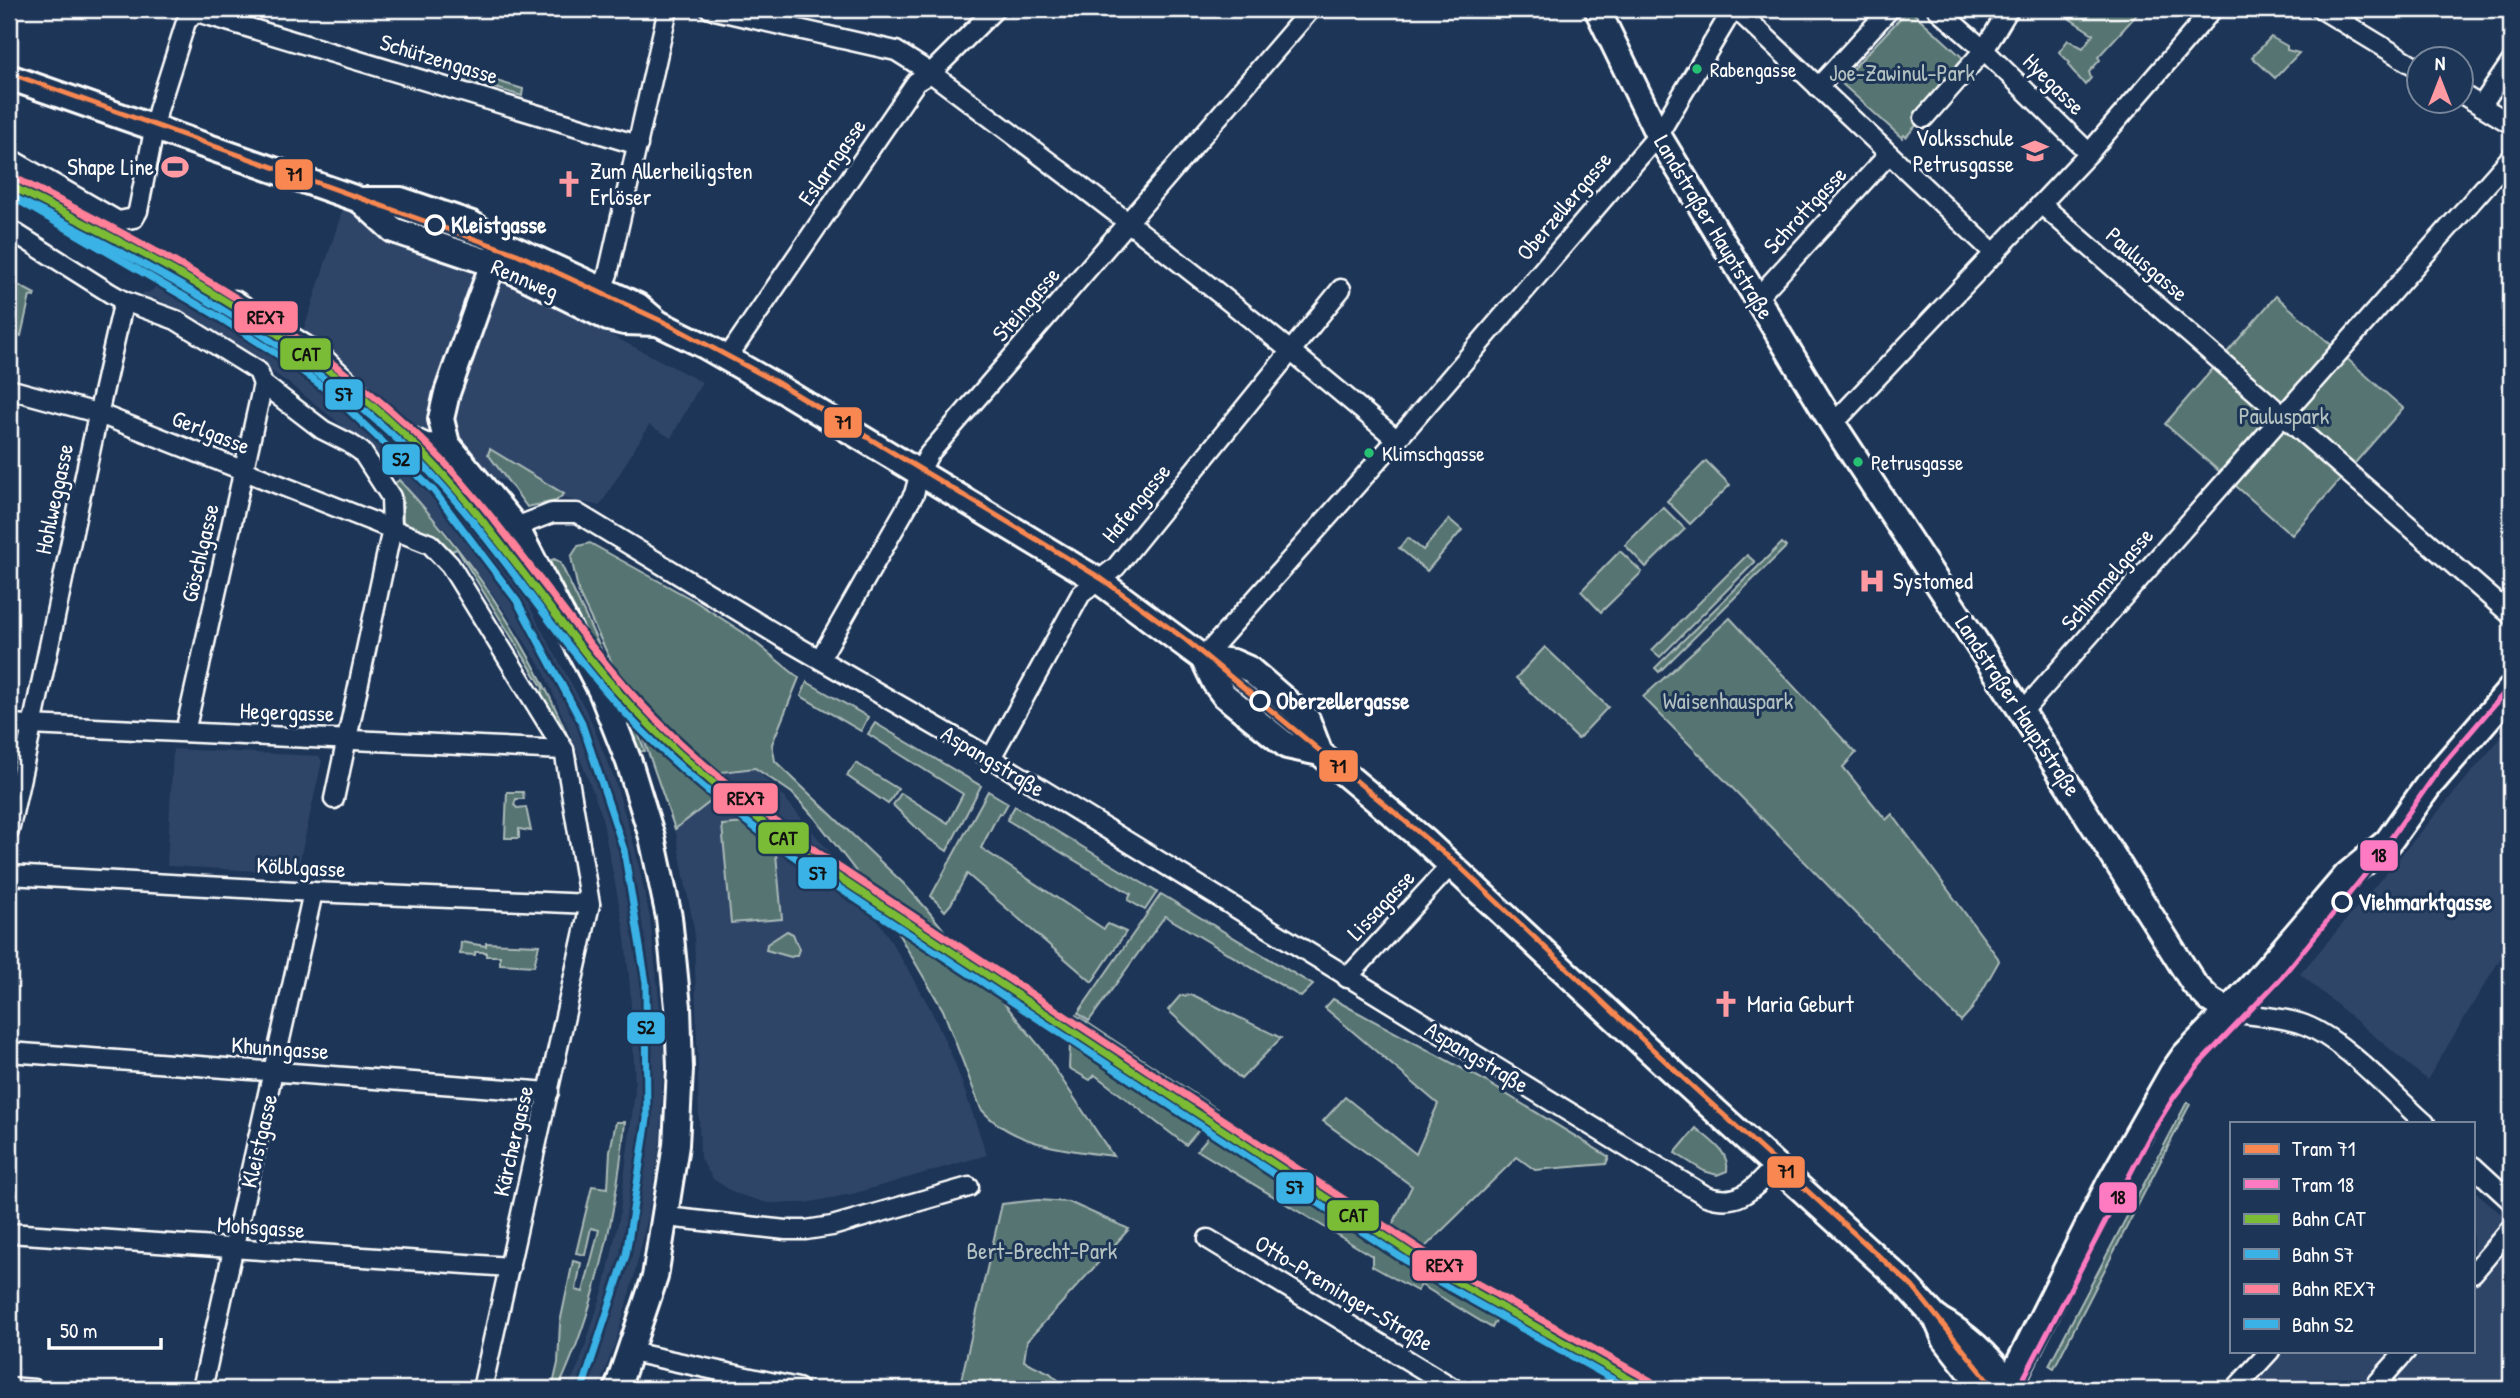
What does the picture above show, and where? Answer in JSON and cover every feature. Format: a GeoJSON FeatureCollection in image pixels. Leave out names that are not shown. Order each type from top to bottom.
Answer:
{"type":"FeatureCollection","features":[{"type":"Feature","properties":{"kind":"main road","name":"Landstraßer Hauptstraße"},"geometry":{"type":"LineString","coordinates":[[1597,9],[1658,135],[1833,424],[2022,712],[2194,984],[2210,1000],[2230,1012]]}},
{"type":"Feature","properties":{"kind":"main road","name":"Rennweg"},"geometry":{"type":"LineString","coordinates":[[9,77],[360,200],[401,200],[472,224],[497,253],[532,279],[595,313],[624,322],[658,323]]}},
{"type":"Feature","properties":{"kind":"main road","name":"Rennweg"},"geometry":{"type":"LineString","coordinates":[[360,200],[393,230],[497,253],[602,288],[638,306],[658,323],[727,358],[1099,581],[1203,657],[1233,662],[1249,669],[1307,719],[1320,753],[1451,865],[1901,1280],[1936,1318],[1972,1342],[2004,1388]]}},
{"type":"Feature","properties":{"kind":"main road"},"geometry":{"type":"LineString","coordinates":[[497,253],[447,393],[441,419],[447,444],[516,527],[601,691],[629,762],[652,837],[669,917],[678,1007],[680,1069],[676,1145],[655,1277],[617,1389]]}},
{"type":"Feature","properties":{"kind":"main road","name":"Rennweg"},"geometry":{"type":"LineString","coordinates":[[1203,657],[1224,695],[1253,719],[1287,746],[1320,753]]}},
{"type":"Feature","properties":{"kind":"main road"},"geometry":{"type":"LineString","coordinates":[[2004,1388],[2155,1102],[2185,1056],[2230,1012],[2348,875],[2388,842],[2428,786],[2511,690]]}},
{"type":"Feature","properties":{"kind":"street"},"geometry":{"type":"LineString","coordinates":[[581,304],[602,288],[608,274],[668,9]]}},
{"type":"Feature","properties":{"kind":"street"},"geometry":{"type":"LineString","coordinates":[[710,9],[896,51],[931,73],[1129,222],[1291,349],[1396,439]]}},
{"type":"Feature","properties":{"kind":"street","name":"Eslarngasse"},"geometry":{"type":"LineString","coordinates":[[727,358],[916,82],[931,73],[995,9]]}},
{"type":"Feature","properties":{"kind":"street","name":"Steingasse"},"geometry":{"type":"LineString","coordinates":[[820,659],[914,494],[929,454],[1311,9]]}},
{"type":"Feature","properties":{"kind":"street"},"geometry":{"type":"LineString","coordinates":[[1658,135],[1734,9],[1995,254]]}},
{"type":"Feature","properties":{"kind":"street"},"geometry":{"type":"LineString","coordinates":[[1818,87],[1890,9]]}},
{"type":"Feature","properties":{"kind":"street","name":"Hyegasse"},"geometry":{"type":"LineString","coordinates":[[1937,9],[1984,50],[2089,153]]}},
{"type":"Feature","properties":{"kind":"street"},"geometry":{"type":"LineString","coordinates":[[1924,118],[1984,50],[2009,9]]}},
{"type":"Feature","properties":{"kind":"street"},"geometry":{"type":"LineString","coordinates":[[1833,424],[2089,153],[2213,9]]}},
{"type":"Feature","properties":{"kind":"street"},"geometry":{"type":"LineString","coordinates":[[2321,9],[2404,59]]}},
{"type":"Feature","properties":{"kind":"street"},"geometry":{"type":"LineString","coordinates":[[9,158],[118,221],[134,218],[138,211],[158,110],[186,22],[193,10]]}},
{"type":"Feature","properties":{"kind":"street","name":"Schützengasse"},"geometry":{"type":"LineString","coordinates":[[193,10],[638,145]]}},
{"type":"Feature","properties":{"kind":"street"},"geometry":{"type":"LineString","coordinates":[[2481,106],[2511,62]]}},
{"type":"Feature","properties":{"kind":"street"},"geometry":{"type":"LineString","coordinates":[[2474,102],[2511,124]]}},
{"type":"Feature","properties":{"kind":"street","name":"Oberzellergasse"},"geometry":{"type":"LineString","coordinates":[[1203,657],[1396,439],[1658,135]]}},
{"type":"Feature","properties":{"kind":"street","name":"Schrottgasse"},"geometry":{"type":"LineString","coordinates":[[1757,298],[1889,154]]}},
{"type":"Feature","properties":{"kind":"street","name":"Schimmelgasse"},"geometry":{"type":"LineString","coordinates":[[2022,712],[2511,157]]}},
{"type":"Feature","properties":{"kind":"street","name":"Paulusgasse"},"geometry":{"type":"LineString","coordinates":[[2041,204],[2511,615]]}},
{"type":"Feature","properties":{"kind":"street"},"geometry":{"type":"LineString","coordinates":[[9,229],[124,301],[176,320],[258,371],[263,384],[328,433],[349,443],[367,458],[389,493],[393,505],[393,529],[334,799]]}},
{"type":"Feature","properties":{"kind":"street","name":"Hafengasse"},"geometry":{"type":"LineString","coordinates":[[990,758],[1081,594],[1116,567],[1341,289]]}},
{"type":"Feature","properties":{"kind":"street"},"geometry":{"type":"LineString","coordinates":[[235,300],[320,354],[402,432],[426,443],[447,444]]}},
{"type":"Feature","properties":{"kind":"street","name":"Hohlweggasse"},"geometry":{"type":"LineString","coordinates":[[9,831],[97,413],[124,301]]}},
{"type":"Feature","properties":{"kind":"street","name":"Göschlgasse"},"geometry":{"type":"LineString","coordinates":[[185,732],[263,384]]}},
{"type":"Feature","properties":{"kind":"street","name":"Gerlgasse"},"geometry":{"type":"LineString","coordinates":[[9,389],[97,413],[430,544],[445,557],[564,750]]}},
{"type":"Feature","properties":{"kind":"street","name":"Aspangstraße"},"geometry":{"type":"LineString","coordinates":[[516,527],[552,513],[577,513],[990,758],[1706,1196],[1723,1200],[1745,1195],[1775,1166]]}},
{"type":"Feature","properties":{"kind":"street","name":"Hegergasse"},"geometry":{"type":"LineString","coordinates":[[9,724],[564,750]]}},
{"type":"Feature","properties":{"kind":"street"},"geometry":{"type":"LineString","coordinates":[[564,750],[590,904]]}},
{"type":"Feature","properties":{"kind":"street","name":"Lissagasse"},"geometry":{"type":"LineString","coordinates":[[1347,978],[1451,865]]}},
{"type":"Feature","properties":{"kind":"street","name":"Kölblgasse"},"geometry":{"type":"LineString","coordinates":[[9,875],[590,904]]}},
{"type":"Feature","properties":{"kind":"street","name":"Kleistgasse"},"geometry":{"type":"LineString","coordinates":[[202,1389],[313,892]]}},
{"type":"Feature","properties":{"kind":"street","name":"Kärchergasse"},"geometry":{"type":"LineString","coordinates":[[482,1389],[590,904]]}},
{"type":"Feature","properties":{"kind":"street"},"geometry":{"type":"LineString","coordinates":[[2230,1012],[2301,1023],[2326,1035],[2425,1122]]}},
{"type":"Feature","properties":{"kind":"street","name":"Khunngasse"},"geometry":{"type":"LineString","coordinates":[[9,1052],[549,1093]]}},
{"type":"Feature","properties":{"kind":"street"},"geometry":{"type":"LineString","coordinates":[[2474,1168],[2511,1201]]}},
{"type":"Feature","properties":{"kind":"street"},"geometry":{"type":"LineString","coordinates":[[666,1217],[806,1230],[832,1226],[970,1187]]}},
{"type":"Feature","properties":{"kind":"street"},"geometry":{"type":"LineString","coordinates":[[2474,1272],[2511,1228]]}},
{"type":"Feature","properties":{"kind":"street","name":"Mohsgasse"},"geometry":{"type":"LineString","coordinates":[[9,1233],[510,1267]]}},
{"type":"Feature","properties":{"kind":"street","name":"Otto-Preminger-Straße"},"geometry":{"type":"LineString","coordinates":[[1208,1239],[1455,1389]]}},
{"type":"Feature","properties":{"kind":"street"},"geometry":{"type":"LineString","coordinates":[[631,1352],[797,1388]]}},
{"type":"Feature","properties":{"kind":"street"},"geometry":{"type":"LineString","coordinates":[[2235,1389],[2269,1352]]}},
{"type":"Feature","properties":{"kind":"street"},"geometry":{"type":"LineString","coordinates":[[2372,1389],[2405,1352]]}},
{"type":"Feature","properties":{"kind":"street"},"geometry":{"type":"LineString","coordinates":[[9,1387],[34,1389]]}},
{"type":"Feature","properties":{"kind":"shaded area"},"geometry":{"type":"Polygon","coordinates":[[[345,202],[471,247],[520,288],[702,382],[671,438],[649,425],[600,506],[413,455],[396,441],[422,463],[446,489],[518,582],[589,716],[615,781],[635,848],[650,918],[664,1055],[660,1143],[648,1216],[634,1277],[616,1341],[598,1389],[567,1389],[580,1362],[605,1284],[619,1219],[635,1091],[624,929],[601,813],[578,753],[544,672],[505,611],[448,533],[389,469],[334,419],[287,382],[207,328],[165,307],[166,304],[153,297],[150,301],[142,296],[144,292],[154,289],[158,281],[158,267],[166,272],[165,275],[187,285],[186,287],[233,314],[288,351],[305,326],[345,202]]]}},
{"type":"Feature","properties":{"kind":"shaded area"},"geometry":{"type":"Polygon","coordinates":[[[2511,726],[2511,941],[2427,1080],[2300,974],[2511,726]]]}},
{"type":"Feature","properties":{"kind":"shaded area"},"geometry":{"type":"Polygon","coordinates":[[[173,749],[319,756],[322,761],[297,873],[167,866],[173,749]]]}},
{"type":"Feature","properties":{"kind":"shaded area"},"geometry":{"type":"Polygon","coordinates":[[[755,768],[788,802],[857,885],[907,968],[930,1008],[955,1063],[987,1155],[852,1194],[806,1203],[767,1203],[734,1193],[713,1179],[700,1158],[694,929],[675,829],[724,791],[721,772],[755,768]]]}},
{"type":"Feature","properties":{"kind":"shaded area"},"geometry":{"type":"Polygon","coordinates":[[[2474,1190],[2511,1223],[2511,1389],[2249,1389],[2277,1352],[2474,1352],[2474,1190]]]}},
{"type":"Feature","properties":{"kind":"green space","name":"Joe-Zawinul-Park"},"geometry":{"type":"Polygon","coordinates":[[[1909,9],[1963,58],[1914,115],[1920,121],[1902,138],[1840,82],[1909,9]]]}},
{"type":"Feature","properties":{"kind":"green space"},"geometry":{"type":"Polygon","coordinates":[[[2076,9],[2142,9],[2098,57],[2100,60],[2089,72],[2091,78],[2085,85],[2059,52],[2068,40],[2083,48],[2093,34],[2070,19],[2076,9]]]}},
{"type":"Feature","properties":{"kind":"green space"},"geometry":{"type":"Polygon","coordinates":[[[2271,37],[2287,46],[2287,50],[2299,53],[2275,78],[2252,57],[2271,37]]]}},
{"type":"Feature","properties":{"kind":"green space"},"geometry":{"type":"Polygon","coordinates":[[[457,69],[523,89],[522,96],[455,76],[457,69]]]}},
{"type":"Feature","properties":{"kind":"green space"},"geometry":{"type":"Polygon","coordinates":[[[14,283],[35,294],[34,297],[30,296],[21,336],[9,332],[9,292],[14,283]]]}},
{"type":"Feature","properties":{"kind":"green space","name":"Pauluspark"},"geometry":{"type":"Polygon","coordinates":[[[2276,296],[2403,408],[2292,535],[2165,424],[2276,296]]]}},
{"type":"Feature","properties":{"kind":"green space"},"geometry":{"type":"Polygon","coordinates":[[[490,449],[564,494],[556,501],[527,507],[488,454],[490,449]]]}},
{"type":"Feature","properties":{"kind":"green space"},"geometry":{"type":"Polygon","coordinates":[[[1706,461],[1730,485],[1690,524],[1667,501],[1706,461]]]}},
{"type":"Feature","properties":{"kind":"green space"},"geometry":{"type":"Polygon","coordinates":[[[399,480],[453,543],[501,610],[542,682],[577,758],[570,759],[541,698],[543,688],[457,549],[452,551],[436,538],[403,524],[403,498],[394,484],[399,480]]]}},
{"type":"Feature","properties":{"kind":"green space"},"geometry":{"type":"Polygon","coordinates":[[[1663,507],[1685,529],[1646,567],[1625,545],[1663,507]]]}},
{"type":"Feature","properties":{"kind":"green space"},"geometry":{"type":"Polygon","coordinates":[[[1449,519],[1462,530],[1427,571],[1399,548],[1408,538],[1423,550],[1449,519]]]}},
{"type":"Feature","properties":{"kind":"green space"},"geometry":{"type":"Polygon","coordinates":[[[590,543],[693,600],[744,633],[799,678],[772,744],[775,761],[925,907],[1041,1048],[1113,1156],[1060,1148],[1025,1139],[994,1121],[981,1109],[943,1010],[899,935],[868,887],[792,793],[755,768],[721,772],[724,791],[675,829],[631,703],[579,594],[571,557],[578,546],[590,543]]]}},
{"type":"Feature","properties":{"kind":"green space"},"geometry":{"type":"Polygon","coordinates":[[[1782,543],[1786,547],[1659,672],[1655,668],[1782,543]]]}},
{"type":"Feature","properties":{"kind":"green space"},"geometry":{"type":"Polygon","coordinates":[[[1620,551],[1642,572],[1601,612],[1581,591],[1620,551]]]}},
{"type":"Feature","properties":{"kind":"green space"},"geometry":{"type":"Polygon","coordinates":[[[1747,555],[1755,562],[1660,657],[1652,650],[1747,555]]]}},
{"type":"Feature","properties":{"kind":"green space"},"geometry":{"type":"Polygon","coordinates":[[[554,559],[560,562],[623,696],[645,751],[637,752],[614,691],[548,561],[554,559]]]}},
{"type":"Feature","properties":{"kind":"green space","name":"Waisenhauspark"},"geometry":{"type":"Polygon","coordinates":[[[1730,618],[1856,753],[1843,767],[1886,820],[1892,814],[1998,958],[1999,961],[1972,1009],[1961,1021],[1643,697],[1730,618]]]}},
{"type":"Feature","properties":{"kind":"green space"},"geometry":{"type":"Polygon","coordinates":[[[1545,647],[1608,707],[1578,739],[1516,678],[1545,647]]]}},
{"type":"Feature","properties":{"kind":"green space"},"geometry":{"type":"Polygon","coordinates":[[[807,682],[868,717],[861,731],[801,696],[807,682]]]}},
{"type":"Feature","properties":{"kind":"green space"},"geometry":{"type":"Polygon","coordinates":[[[875,723],[981,786],[947,851],[926,837],[893,805],[901,793],[948,823],[963,794],[868,734],[875,723]]]}},
{"type":"Feature","properties":{"kind":"green space"},"geometry":{"type":"Polygon","coordinates":[[[856,763],[898,789],[888,804],[847,776],[856,763]]]}},
{"type":"Feature","properties":{"kind":"green space"},"geometry":{"type":"Polygon","coordinates":[[[988,791],[1008,803],[1002,814],[999,813],[981,848],[1104,929],[1108,924],[1126,932],[1092,982],[967,874],[945,911],[931,896],[988,791]]]}},
{"type":"Feature","properties":{"kind":"green space"},"geometry":{"type":"Polygon","coordinates":[[[507,792],[523,792],[524,799],[516,799],[514,805],[517,808],[526,807],[531,831],[519,829],[519,838],[505,838],[507,792]]]}},
{"type":"Feature","properties":{"kind":"green space"},"geometry":{"type":"Polygon","coordinates":[[[1015,806],[1157,892],[1145,910],[1128,900],[1131,894],[1007,820],[1015,806]]]}},
{"type":"Feature","properties":{"kind":"green space"},"geometry":{"type":"Polygon","coordinates":[[[773,821],[782,919],[731,923],[722,825],[773,821]]]}},
{"type":"Feature","properties":{"kind":"green space"},"geometry":{"type":"Polygon","coordinates":[[[1161,894],[1313,985],[1301,997],[1165,916],[1089,1021],[1078,1013],[1161,894]]]}},
{"type":"Feature","properties":{"kind":"green space"},"geometry":{"type":"Polygon","coordinates":[[[787,931],[793,934],[799,949],[797,955],[791,957],[766,950],[767,944],[787,931]]]}},
{"type":"Feature","properties":{"kind":"green space"},"geometry":{"type":"Polygon","coordinates":[[[461,942],[486,946],[486,943],[539,945],[534,966],[500,964],[500,956],[486,956],[486,952],[475,952],[475,955],[460,954],[461,942]]]}},
{"type":"Feature","properties":{"kind":"green space"},"geometry":{"type":"Polygon","coordinates":[[[1193,995],[1281,1038],[1241,1079],[1168,1010],[1180,996],[1193,995]]]}},
{"type":"Feature","properties":{"kind":"green space"},"geometry":{"type":"Polygon","coordinates":[[[1333,999],[1480,1078],[1609,1157],[1606,1164],[1535,1170],[1517,1157],[1423,1249],[1505,1303],[1492,1328],[1421,1285],[1417,1291],[1372,1266],[1372,1256],[1197,1150],[1215,1129],[1385,1231],[1391,1228],[1412,1186],[1323,1121],[1345,1097],[1416,1154],[1438,1104],[1325,1008],[1333,999]]]}},
{"type":"Feature","properties":{"kind":"green space"},"geometry":{"type":"Polygon","coordinates":[[[1076,1015],[1217,1109],[1186,1145],[1095,1075],[1090,1080],[1069,1068],[1071,1021],[1076,1015]]]}},
{"type":"Feature","properties":{"kind":"green space"},"geometry":{"type":"Polygon","coordinates":[[[2187,1102],[2190,1104],[2054,1368],[2049,1365],[2187,1102]]]}},
{"type":"Feature","properties":{"kind":"green space"},"geometry":{"type":"Polygon","coordinates":[[[616,1122],[625,1122],[616,1191],[603,1258],[572,1357],[558,1389],[552,1389],[558,1363],[560,1323],[573,1261],[581,1263],[576,1290],[583,1292],[599,1230],[591,1228],[585,1255],[576,1253],[592,1186],[608,1188],[610,1151],[616,1122]]]}},
{"type":"Feature","properties":{"kind":"green space"},"geometry":{"type":"Polygon","coordinates":[[[1696,1128],[1722,1152],[1727,1171],[1717,1175],[1704,1171],[1675,1153],[1696,1128]]]}},
{"type":"Feature","properties":{"kind":"green space","name":"Bert-Brecht-Park"},"geometry":{"type":"Polygon","coordinates":[[[1038,1200],[1069,1202],[1129,1229],[1027,1341],[1024,1361],[1050,1373],[1068,1389],[959,1389],[1002,1204],[1038,1200]]]}},
{"type":"Feature","properties":{"kind":"tram line","name":"71"},"geometry":{"type":"LineString","coordinates":[[9,73],[517,254],[668,324],[776,382],[1102,579],[1186,640],[1458,865],[1682,1077],[1912,1286],[1995,1389]]}},
{"type":"Feature","properties":{"kind":"tram line","name":"18"},"geometry":{"type":"LineString","coordinates":[[2018,1389],[2151,1134],[2174,1097],[2200,1063],[2281,978],[2367,872],[2440,768],[2511,685]]}},
{"type":"Feature","properties":{"kind":"tram line"},"geometry":{"type":"LineString","coordinates":[[2020,1389],[2028,1369]]}},
{"type":"Feature","properties":{"kind":"tram line"},"geometry":{"type":"LineString","coordinates":[[1986,1377],[1993,1389]]}},
{"type":"Feature","properties":{"kind":"rail line","name":"REX7"},"geometry":{"type":"LineString","coordinates":[[13,177],[220,288],[318,353],[365,389],[410,428],[466,486],[590,645],[641,704],[694,755],[780,825],[840,868],[1444,1265],[1651,1381]]}},
{"type":"Feature","properties":{"kind":"rail line","name":"CAT"},"geometry":{"type":"LineString","coordinates":[[9,185],[114,238],[217,296],[315,360],[361,396],[405,435],[461,494],[585,653],[636,711],[689,762],[775,832],[835,875],[1439,1272],[1647,1389]]}},
{"type":"Feature","properties":{"kind":"rail line","name":"S7"},"geometry":{"type":"LineString","coordinates":[[9,195],[112,247],[213,304],[309,367],[355,403],[399,441],[454,499],[628,716],[682,768],[769,838],[830,882],[1434,1279],[1630,1389]]}},
{"type":"Feature","properties":{"kind":"rail line","name":"S2"},"geometry":{"type":"LineString","coordinates":[[9,195],[214,314],[294,365],[332,394],[434,491],[517,601],[581,721],[624,850],[646,983],[647,1119],[626,1255],[582,1389]]}},
{"type":"Feature","properties":{"kind":"place","name":"Rabengasse"},"geometry":{"type":"Point","coordinates":[1697,69]}},
{"type":"Feature","properties":{"kind":"place","name":"Volksschule Petrusgasse"},"geometry":{"type":"Point","coordinates":[2035,151]}},
{"type":"Feature","properties":{"kind":"place","name":"Shape Line"},"geometry":{"type":"Point","coordinates":[175,167]}},
{"type":"Feature","properties":{"kind":"place","name":"Zum Allerheiligsten Erlöser"},"geometry":{"type":"Point","coordinates":[569,184]}},
{"type":"Feature","properties":{"kind":"place","name":"Kleistgasse"},"geometry":{"type":"Point","coordinates":[435,225]}},
{"type":"Feature","properties":{"kind":"place","name":"Klimschgasse"},"geometry":{"type":"Point","coordinates":[1369,453]}},
{"type":"Feature","properties":{"kind":"place","name":"Petrusgasse"},"geometry":{"type":"Point","coordinates":[1858,462]}},
{"type":"Feature","properties":{"kind":"place","name":"Systomed"},"geometry":{"type":"Point","coordinates":[1872,581]}},
{"type":"Feature","properties":{"kind":"place","name":"Oberzellergasse"},"geometry":{"type":"Point","coordinates":[1260,701]}},
{"type":"Feature","properties":{"kind":"place","name":"Viehmarktgasse"},"geometry":{"type":"Point","coordinates":[2342,902]}},
{"type":"Feature","properties":{"kind":"place","name":"Maria Geburt"},"geometry":{"type":"Point","coordinates":[1726,1004]}}]}
